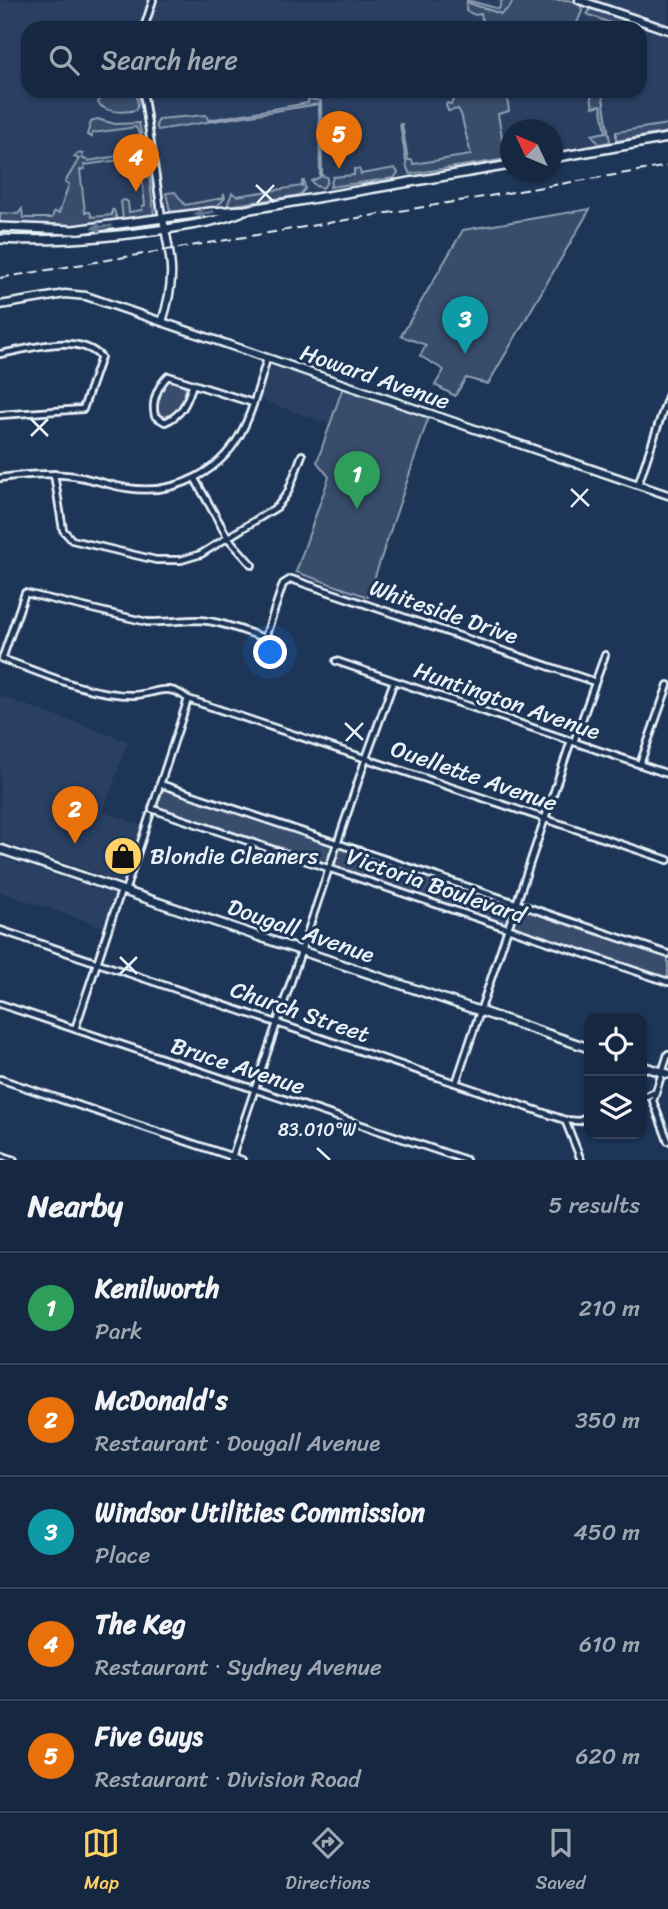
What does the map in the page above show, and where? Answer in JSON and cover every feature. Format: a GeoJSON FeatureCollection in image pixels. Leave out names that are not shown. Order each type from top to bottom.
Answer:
{"type":"FeatureCollection","features":[{"type":"Feature","properties":{"kind":"main road"},"geometry":{"type":"LineString","coordinates":[[563,156],[668,138]]}},
{"type":"Feature","properties":{"kind":"main road"},"geometry":{"type":"LineString","coordinates":[[0,227],[68,230],[245,210],[500,167]]}},
{"type":"Feature","properties":{"kind":"main road"},"geometry":{"type":"LineString","coordinates":[[0,240],[70,240],[165,229],[219,219],[245,210]]}},
{"type":"Feature","properties":{"kind":"main road","name":"Dougall Avenue"},"geometry":{"type":"LineString","coordinates":[[0,849],[584,1046]]}},
{"type":"Feature","properties":{"kind":"main road"},"geometry":{"type":"LineString","coordinates":[[647,1068],[665,1073]]}},
{"type":"Feature","properties":{"kind":"street"},"geometry":{"type":"LineString","coordinates":[[146,21],[153,0]]}},
{"type":"Feature","properties":{"kind":"street"},"geometry":{"type":"LineString","coordinates":[[579,0],[641,21]]}},
{"type":"Feature","properties":{"kind":"street"},"geometry":{"type":"LineString","coordinates":[[647,23],[668,30]]}},
{"type":"Feature","properties":{"kind":"street"},"geometry":{"type":"LineString","coordinates":[[144,98],[172,264],[173,280],[162,322]]}},
{"type":"Feature","properties":{"kind":"street","name":"Howard Avenue"},"geometry":{"type":"LineString","coordinates":[[0,305],[71,294],[86,296],[668,495]]}},
{"type":"Feature","properties":{"kind":"street"},"geometry":{"type":"LineString","coordinates":[[0,354],[69,343],[94,350],[101,357],[83,409],[0,415]]}},
{"type":"Feature","properties":{"kind":"street"},"geometry":{"type":"LineString","coordinates":[[0,478],[23,474],[54,474],[148,491],[174,488],[195,479],[221,460],[237,440],[253,403],[267,359]]}},
{"type":"Feature","properties":{"kind":"street"},"geometry":{"type":"LineString","coordinates":[[193,384],[186,404],[175,418],[165,422],[155,416],[153,407],[161,383],[168,376],[253,403]]}},
{"type":"Feature","properties":{"kind":"street"},"geometry":{"type":"LineString","coordinates":[[638,485],[668,396]]}},
{"type":"Feature","properties":{"kind":"street"},"geometry":{"type":"LineString","coordinates":[[54,474],[62,530],[72,540],[156,560],[181,560],[201,554],[277,507],[288,492],[302,455]]}},
{"type":"Feature","properties":{"kind":"street"},"geometry":{"type":"LineString","coordinates":[[195,479],[228,538],[251,565]]}},
{"type":"Feature","properties":{"kind":"street","name":"Whiteside Drive"},"geometry":{"type":"LineString","coordinates":[[284,584],[291,579],[595,682]]}},
{"type":"Feature","properties":{"kind":"street","name":"Ouellette Avenue"},"geometry":{"type":"LineString","coordinates":[[284,584],[265,638],[214,622],[147,622],[25,593],[2,659],[92,689],[134,695],[170,689],[188,699],[668,860]]}},
{"type":"Feature","properties":{"kind":"street"},"geometry":{"type":"LineString","coordinates":[[456,1083],[545,818],[605,655]]}},
{"type":"Feature","properties":{"kind":"street","name":"Huntington Avenue"},"geometry":{"type":"LineString","coordinates":[[335,661],[668,774]]}},
{"type":"Feature","properties":{"kind":"street"},"geometry":{"type":"LineString","coordinates":[[232,1158],[328,868],[394,681]]}},
{"type":"Feature","properties":{"kind":"street"},"geometry":{"type":"LineString","coordinates":[[640,764],[668,685]]}},
{"type":"Feature","properties":{"kind":"street"},"geometry":{"type":"LineString","coordinates":[[160,784],[188,699]]}},
{"type":"Feature","properties":{"kind":"street"},"geometry":{"type":"LineString","coordinates":[[661,704],[668,707]]}},
{"type":"Feature","properties":{"kind":"street","name":"Victoria Boulevard"},"geometry":{"type":"LineString","coordinates":[[668,954],[160,784],[152,809],[668,982]]}},
{"type":"Feature","properties":{"kind":"street"},"geometry":{"type":"LineString","coordinates":[[75,1029],[150,816]]}},
{"type":"Feature","properties":{"kind":"street","name":"Church Street"},"geometry":{"type":"LineString","coordinates":[[0,930],[565,1120],[584,1119]]}},
{"type":"Feature","properties":{"kind":"street","name":"Bruce Avenue"},"geometry":{"type":"LineString","coordinates":[[0,1004],[466,1160]]}},
{"type":"Feature","properties":{"kind":"street"},"geometry":{"type":"LineString","coordinates":[[668,1054],[665,1073],[654,1093],[653,1101],[668,1141]]}},
{"type":"Feature","properties":{"kind":"street"},"geometry":{"type":"LineString","coordinates":[[0,1079],[242,1160]]}},
{"type":"Feature","properties":{"kind":"street"},"geometry":{"type":"LineString","coordinates":[[647,1096],[654,1093]]}},
{"type":"Feature","properties":{"kind":"street"},"geometry":{"type":"LineString","coordinates":[[565,1120],[581,1160]]}},
{"type":"Feature","properties":{"kind":"street"},"geometry":{"type":"LineString","coordinates":[[0,1156],[13,1160]]}},
{"type":"Feature","properties":{"kind":"shaded area"},"geometry":{"type":"Polygon","coordinates":[[[0,0],[569,0],[632,21],[21,21],[21,98],[647,98],[647,26],[668,33],[668,132],[563,149],[563,119],[500,119],[500,160],[322,189],[314,193],[92,226],[0,223],[0,0]]]}},
{"type":"Feature","properties":{"kind":"shaded area"},"geometry":{"type":"Polygon","coordinates":[[[467,0],[499,9],[502,0],[569,0],[580,3],[582,11],[578,21],[482,21],[481,14],[475,15],[466,11],[467,0]]]}},
{"type":"Feature","properties":{"kind":"shaded area"},"geometry":{"type":"Polygon","coordinates":[[[589,0],[668,0],[668,26],[665,26],[589,0]]]}},
{"type":"Feature","properties":{"kind":"shaded area"},"geometry":{"type":"Polygon","coordinates":[[[592,7],[629,20],[605,21],[587,14],[592,7]]]}},
{"type":"Feature","properties":{"kind":"shaded area"},"geometry":{"type":"Polygon","coordinates":[[[100,98],[137,98],[138,105],[136,110],[121,112],[106,109],[98,103],[100,98]]]}},
{"type":"Feature","properties":{"kind":"shaded area"},"geometry":{"type":"Polygon","coordinates":[[[455,98],[507,98],[509,111],[498,114],[500,160],[410,174],[400,124],[408,160],[412,160],[413,164],[471,155],[461,114],[458,109],[448,111],[447,103],[451,104],[455,98]]]}},
{"type":"Feature","properties":{"kind":"shaded area"},"geometry":{"type":"Polygon","coordinates":[[[591,98],[603,98],[610,142],[599,144],[592,135],[606,132],[601,105],[593,107],[591,98]]]}},
{"type":"Feature","properties":{"kind":"shaded area"},"geometry":{"type":"Polygon","coordinates":[[[308,99],[321,101],[322,176],[327,177],[323,188],[311,181],[320,177],[319,104],[158,130],[156,125],[159,119],[206,115],[208,120],[308,103],[308,99]]]}},
{"type":"Feature","properties":{"kind":"shaded area"},"geometry":{"type":"Polygon","coordinates":[[[97,119],[115,124],[139,123],[147,160],[142,161],[141,157],[84,165],[85,169],[80,170],[85,212],[90,212],[92,217],[112,215],[114,210],[117,219],[114,223],[66,227],[0,223],[0,213],[18,214],[22,209],[23,218],[52,218],[54,212],[59,213],[69,184],[65,182],[79,159],[74,157],[78,153],[83,154],[82,158],[88,161],[142,152],[142,145],[136,144],[135,136],[140,135],[136,127],[92,133],[92,137],[87,135],[91,122],[97,119]]]}},
{"type":"Feature","properties":{"kind":"shaded area"},"geometry":{"type":"Polygon","coordinates":[[[668,124],[668,132],[616,141],[616,132],[668,124]]]}},
{"type":"Feature","properties":{"kind":"shaded area"},"geometry":{"type":"Polygon","coordinates":[[[148,167],[154,214],[149,219],[126,221],[123,219],[121,201],[128,202],[129,212],[142,210],[145,205],[142,178],[147,177],[145,168],[148,167]]]}},
{"type":"Feature","properties":{"kind":"shaded area"},"geometry":{"type":"Polygon","coordinates":[[[395,168],[398,173],[394,178],[330,187],[333,177],[354,175],[354,169],[359,169],[361,174],[395,168]]]}},
{"type":"Feature","properties":{"kind":"shaded area"},"geometry":{"type":"Polygon","coordinates":[[[302,181],[305,189],[300,195],[227,206],[232,193],[237,196],[302,186],[302,181]]]}},
{"type":"Feature","properties":{"kind":"shaded area"},"geometry":{"type":"Polygon","coordinates":[[[175,192],[185,205],[223,198],[224,194],[225,198],[208,210],[176,213],[170,211],[166,193],[175,192]]]}},
{"type":"Feature","properties":{"kind":"shaded area"},"geometry":{"type":"Polygon","coordinates":[[[590,209],[488,384],[466,378],[455,396],[435,385],[444,370],[420,356],[426,345],[401,336],[463,230],[590,209]]]}},
{"type":"Feature","properties":{"kind":"shaded area"},"geometry":{"type":"Polygon","coordinates":[[[273,367],[343,387],[330,424],[258,399],[269,369],[273,367]]]}},
{"type":"Feature","properties":{"kind":"shaded area"},"geometry":{"type":"Polygon","coordinates":[[[169,380],[184,384],[186,389],[175,412],[161,417],[156,408],[163,386],[169,380]]]}},
{"type":"Feature","properties":{"kind":"shaded area"},"geometry":{"type":"Polygon","coordinates":[[[343,387],[429,416],[368,597],[296,572],[329,477],[317,462],[343,387]]]}},
{"type":"Feature","properties":{"kind":"shaded area"},"geometry":{"type":"Polygon","coordinates":[[[0,696],[128,741],[103,812],[143,826],[123,883],[0,841],[0,696]]]}},
{"type":"Feature","properties":{"kind":"shaded area"},"geometry":{"type":"Polygon","coordinates":[[[164,787],[330,843],[332,846],[327,861],[324,863],[157,807],[164,787]]]}},
{"type":"Feature","properties":{"kind":"shaded area"},"geometry":{"type":"Polygon","coordinates":[[[343,847],[510,904],[512,906],[507,922],[503,923],[337,867],[335,863],[339,849],[343,847]]]}},
{"type":"Feature","properties":{"kind":"shaded area"},"geometry":{"type":"Polygon","coordinates":[[[0,857],[115,895],[104,927],[0,892],[0,857]]]}},
{"type":"Feature","properties":{"kind":"shaded area"},"geometry":{"type":"Polygon","coordinates":[[[519,907],[668,957],[668,979],[515,927],[513,923],[519,907]]]}},
{"type":"Feature","properties":{"kind":"waterway"},"geometry":{"type":"LineString","coordinates":[[469,3],[501,14],[510,7],[513,0]]}},
{"type":"Feature","properties":{"kind":"railway"},"geometry":{"type":"LineString","coordinates":[[0,278],[668,166]]}},
{"type":"Feature","properties":{"kind":"place","name":"Five Guys"},"geometry":{"type":"Point","coordinates":[339,169]}},
{"type":"Feature","properties":{"kind":"place","name":"The Keg"},"geometry":{"type":"Point","coordinates":[136,192]}},
{"type":"Feature","properties":{"kind":"place","name":"Windsor Utilities Commission"},"geometry":{"type":"Point","coordinates":[465,354]}},
{"type":"Feature","properties":{"kind":"place","name":"Kenilworth"},"geometry":{"type":"Point","coordinates":[357,509]}},
{"type":"Feature","properties":{"kind":"place","name":"McDonald's"},"geometry":{"type":"Point","coordinates":[75,844]}},
{"type":"Feature","properties":{"kind":"place","name":"Blondie Cleaners"},"geometry":{"type":"Point","coordinates":[123,856]}}]}
